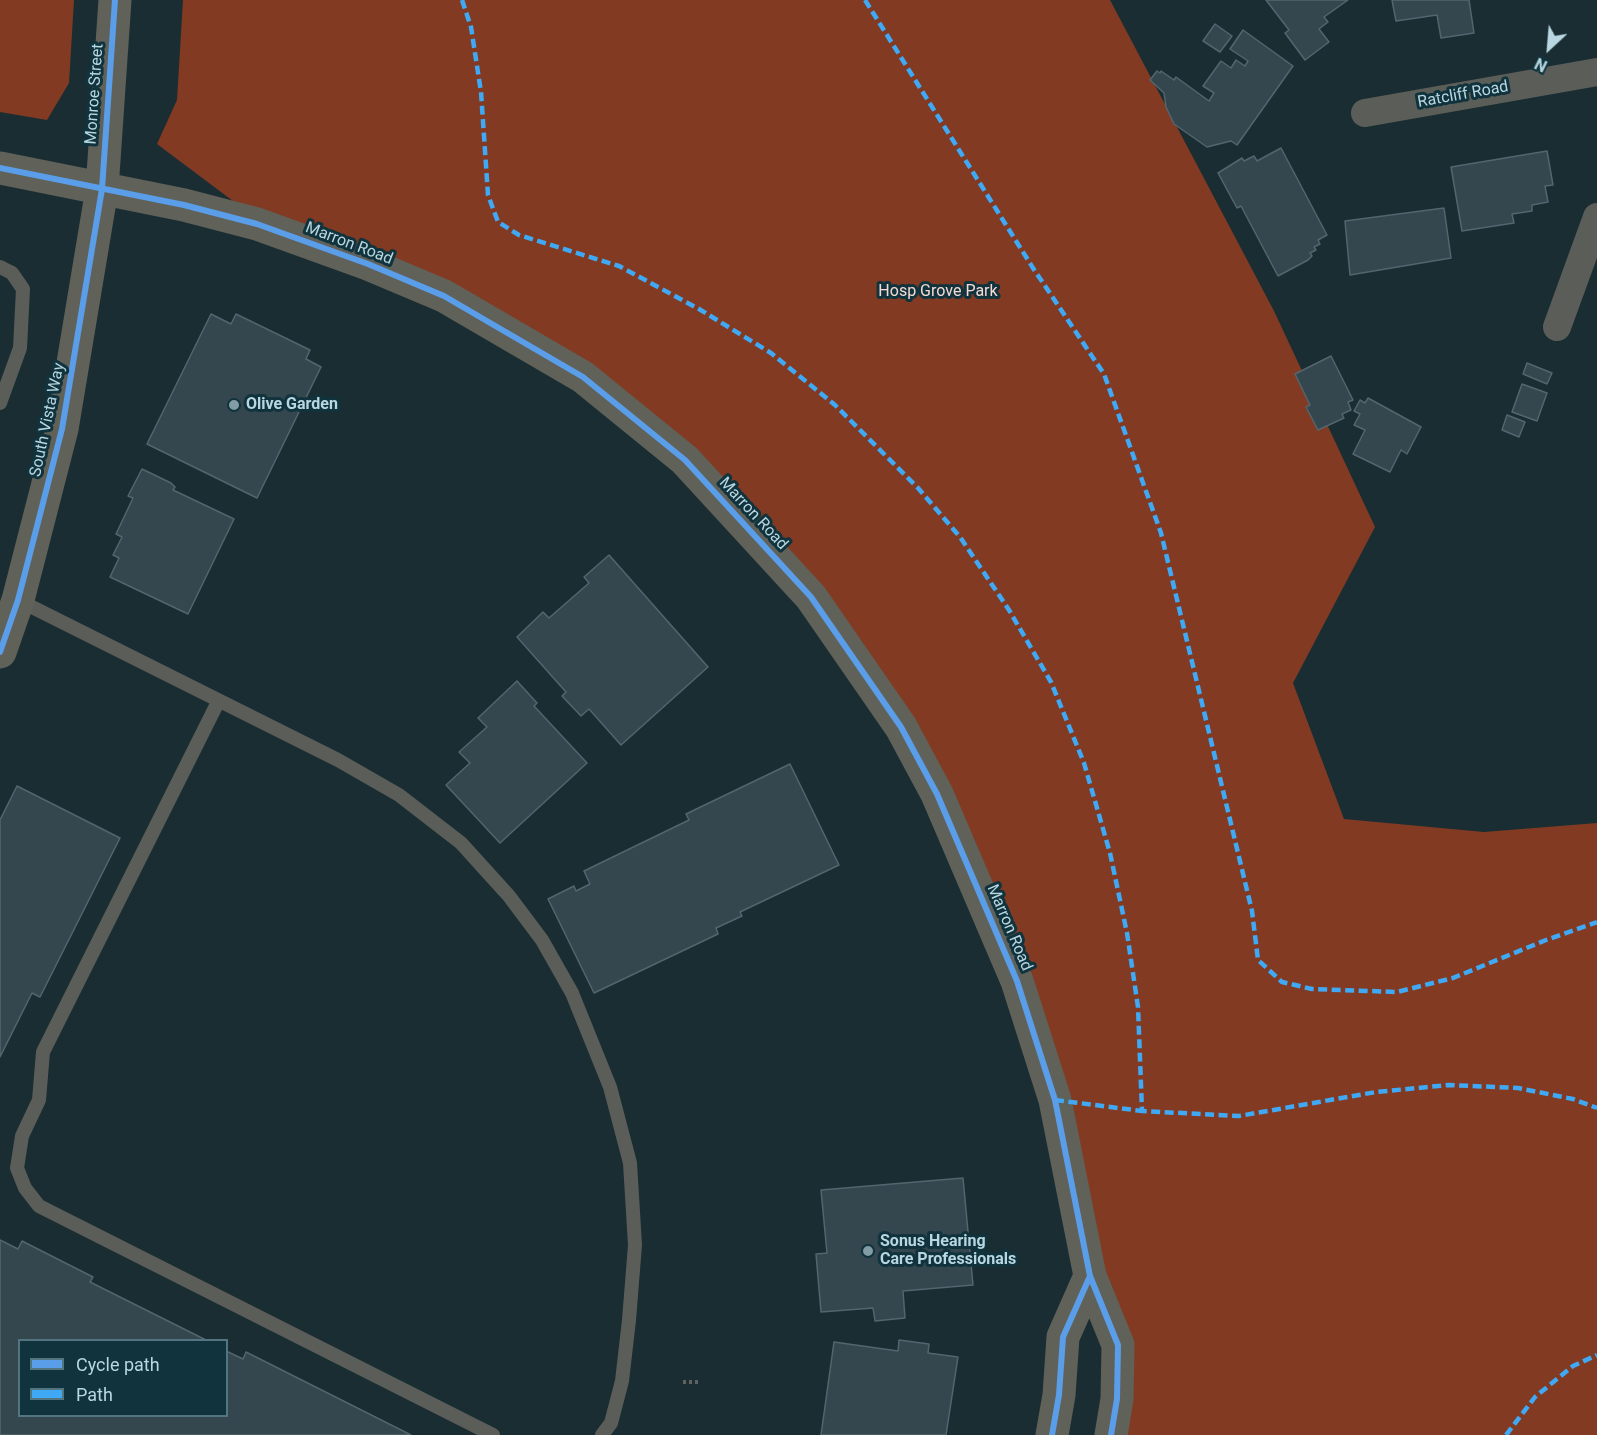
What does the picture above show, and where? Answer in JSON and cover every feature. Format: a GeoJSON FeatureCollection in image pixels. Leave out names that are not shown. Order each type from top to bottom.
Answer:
{"type":"FeatureCollection","features":[{"type":"Feature","properties":{"kind":"main road","name":"Monroe Street"},"geometry":{"type":"LineString","coordinates":[[102,189],[115,0]]}},
{"type":"Feature","properties":{"kind":"main road","name":"Marron Road"},"geometry":{"type":"LineString","coordinates":[[0,168],[184,206],[257,224],[444,296],[583,377],[685,460],[812,597],[901,727],[927,775],[1017,981],[1055,1100],[1090,1276],[1118,1345],[1118,1400],[1111,1435]]}},
{"type":"Feature","properties":{"kind":"main road","name":"South Vista Way"},"geometry":{"type":"LineString","coordinates":[[0,652],[18,600],[62,429],[102,189]]}},
{"type":"Feature","properties":{"kind":"main road"},"geometry":{"type":"LineString","coordinates":[[1052,1435],[1059,1395],[1063,1337],[1090,1276]]}},
{"type":"Feature","properties":{"kind":"street","name":"Ratcliff Road"},"geometry":{"type":"LineString","coordinates":[[1365,113],[1597,72]]}},
{"type":"Feature","properties":{"kind":"street"},"geometry":{"type":"LineString","coordinates":[[1557,327],[1597,217]]}},
{"type":"Feature","properties":{"kind":"lane"},"geometry":{"type":"LineString","coordinates":[[0,267],[12,273],[23,289],[20,348],[0,403]]}},
{"type":"Feature","properties":{"kind":"lane"},"geometry":{"type":"LineString","coordinates":[[18,600],[338,760],[399,795],[461,843],[509,896],[542,940],[572,993],[610,1087],[630,1163],[635,1245],[629,1320],[622,1381],[611,1423],[602,1435]]}},
{"type":"Feature","properties":{"kind":"lane"},"geometry":{"type":"LineString","coordinates":[[218,702],[43,1052],[39,1100],[22,1136],[17,1168],[25,1188],[39,1206],[493,1435]]}},
{"type":"Feature","properties":{"kind":"path"},"geometry":{"type":"LineString","coordinates":[[683,1382],[701,1382]]}},
{"type":"Feature","properties":{"kind":"green space"},"geometry":{"type":"Polygon","coordinates":[[[0,0],[74,0],[69,83],[47,120],[0,112],[0,0]]]}},
{"type":"Feature","properties":{"kind":"green space","name":"Hosp Grove Park"},"geometry":{"type":"Polygon","coordinates":[[[183,0],[1110,0],[1274,311],[1375,527],[1293,683],[1344,819],[1484,832],[1597,823],[1597,1435],[1098,1435],[1108,1339],[1072,1100],[974,839],[862,642],[770,532],[676,436],[237,204],[157,144],[177,100],[183,0]]]}},
{"type":"Feature","properties":{"kind":"building"},"geometry":{"type":"Polygon","coordinates":[[[1266,0],[1348,0],[1324,17],[1328,22],[1319,29],[1329,42],[1305,60],[1285,33],[1289,30],[1266,0]]]}},
{"type":"Feature","properties":{"kind":"building"},"geometry":{"type":"Polygon","coordinates":[[[1392,0],[1469,0],[1474,33],[1441,38],[1437,15],[1396,21],[1392,0]]]}},
{"type":"Feature","properties":{"kind":"building"},"geometry":{"type":"Polygon","coordinates":[[[1215,24],[1232,36],[1220,52],[1203,41],[1215,24]]]}},
{"type":"Feature","properties":{"kind":"building"},"geometry":{"type":"Polygon","coordinates":[[[1243,30],[1293,66],[1237,145],[1231,141],[1207,147],[1174,124],[1166,107],[1164,93],[1150,80],[1157,71],[1160,73],[1161,71],[1174,80],[1176,77],[1209,101],[1214,93],[1203,86],[1221,61],[1231,68],[1236,60],[1245,66],[1248,61],[1230,49],[1243,30]]]}},
{"type":"Feature","properties":{"kind":"building"},"geometry":{"type":"Polygon","coordinates":[[[1281,148],[1327,235],[1318,240],[1320,244],[1314,247],[1316,250],[1310,253],[1312,256],[1308,260],[1278,276],[1241,206],[1237,208],[1218,173],[1242,158],[1244,161],[1254,156],[1257,161],[1281,148]]]}},
{"type":"Feature","properties":{"kind":"building"},"geometry":{"type":"Polygon","coordinates":[[[1547,151],[1553,185],[1545,186],[1548,202],[1532,205],[1532,211],[1512,214],[1514,223],[1462,231],[1451,167],[1547,151]]]}},
{"type":"Feature","properties":{"kind":"building"},"geometry":{"type":"Polygon","coordinates":[[[1444,208],[1451,258],[1350,275],[1345,221],[1444,208]]]}},
{"type":"Feature","properties":{"kind":"building","name":"Olive Garden"},"geometry":{"type":"Polygon","coordinates":[[[211,314],[231,324],[236,314],[310,350],[306,359],[321,367],[257,498],[147,444],[211,314]]]}},
{"type":"Feature","properties":{"kind":"building"},"geometry":{"type":"Polygon","coordinates":[[[1331,356],[1353,400],[1348,402],[1351,410],[1342,414],[1344,418],[1318,430],[1306,407],[1310,405],[1295,374],[1331,356]]]}},
{"type":"Feature","properties":{"kind":"building"},"geometry":{"type":"Polygon","coordinates":[[[1527,363],[1552,373],[1547,384],[1523,374],[1527,363]]]}},
{"type":"Feature","properties":{"kind":"building"},"geometry":{"type":"Polygon","coordinates":[[[1522,384],[1547,393],[1537,421],[1512,412],[1522,384]]]}},
{"type":"Feature","properties":{"kind":"building"},"geometry":{"type":"Polygon","coordinates":[[[1368,398],[1421,427],[1407,454],[1401,450],[1390,472],[1353,454],[1365,430],[1354,425],[1360,414],[1354,411],[1360,400],[1365,403],[1368,398]]]}},
{"type":"Feature","properties":{"kind":"building"},"geometry":{"type":"Polygon","coordinates":[[[1507,415],[1525,422],[1519,437],[1502,430],[1507,415]]]}},
{"type":"Feature","properties":{"kind":"building"},"geometry":{"type":"Polygon","coordinates":[[[142,469],[171,483],[175,487],[173,490],[234,519],[188,614],[110,577],[119,558],[113,555],[122,537],[116,534],[133,498],[128,496],[142,469]]]}},
{"type":"Feature","properties":{"kind":"building"},"geometry":{"type":"Polygon","coordinates":[[[609,555],[708,667],[621,745],[589,709],[581,716],[562,696],[566,692],[517,637],[543,612],[549,618],[589,583],[584,577],[609,555]]]}},
{"type":"Feature","properties":{"kind":"building"},"geometry":{"type":"Polygon","coordinates":[[[517,681],[537,703],[534,706],[587,763],[500,843],[446,785],[470,763],[459,752],[487,727],[478,718],[517,681]]]}},
{"type":"Feature","properties":{"kind":"building"},"geometry":{"type":"Polygon","coordinates":[[[790,764],[839,865],[740,912],[742,916],[716,928],[718,934],[594,993],[548,899],[574,886],[576,891],[590,884],[584,871],[689,820],[686,814],[790,764]]]}},
{"type":"Feature","properties":{"kind":"building"},"geometry":{"type":"Polygon","coordinates":[[[17,786],[120,838],[40,997],[32,993],[0,1057],[0,820],[17,786]]]}},
{"type":"Feature","properties":{"kind":"building"},"geometry":{"type":"Polygon","coordinates":[[[963,1178],[973,1285],[903,1291],[905,1318],[875,1321],[873,1308],[821,1312],[816,1254],[827,1253],[821,1190],[963,1178]]]}},
{"type":"Feature","properties":{"kind":"building"},"geometry":{"type":"Polygon","coordinates":[[[0,1240],[18,1249],[22,1241],[93,1277],[90,1282],[204,1339],[18,1339],[18,1417],[228,1417],[228,1352],[243,1359],[246,1352],[411,1435],[0,1435],[0,1240]]]}},
{"type":"Feature","properties":{"kind":"building"},"geometry":{"type":"Polygon","coordinates":[[[899,1340],[929,1344],[928,1353],[958,1357],[946,1435],[821,1435],[834,1342],[898,1351],[899,1340]]]}},
{"type":"Feature","properties":{"kind":"marked path"},"geometry":{"type":"LineString","coordinates":[[462,0],[471,27],[481,92],[488,195],[498,222],[519,235],[619,266],[699,309],[771,353],[835,405],[918,488],[960,537],[1009,610],[1051,682],[1084,763],[1110,853],[1127,933],[1138,1007],[1142,1111],[1239,1116],[1376,1092],[1449,1085],[1518,1088],[1573,1099],[1597,1108]]}},
{"type":"Feature","properties":{"kind":"marked path"},"geometry":{"type":"LineString","coordinates":[[865,0],[1033,268],[1104,374],[1161,533],[1252,911],[1258,960],[1282,982],[1312,989],[1397,992],[1453,978],[1597,922]]}},
{"type":"Feature","properties":{"kind":"marked path"},"geometry":{"type":"LineString","coordinates":[[1055,1100],[1142,1111]]}},
{"type":"Feature","properties":{"kind":"marked path"},"geometry":{"type":"LineString","coordinates":[[1506,1435],[1535,1397],[1573,1366],[1597,1355]]}},
{"type":"Feature","properties":{"kind":"cycle path"},"geometry":{"type":"LineString","coordinates":[[0,652],[18,600],[62,429],[102,189],[115,0]]}},
{"type":"Feature","properties":{"kind":"cycle path"},"geometry":{"type":"LineString","coordinates":[[0,168],[184,205],[257,224],[368,264],[444,296],[583,377],[685,460],[811,597],[901,727],[937,794],[1017,981],[1055,1100],[1090,1276],[1118,1345],[1117,1399],[1111,1435]]}},
{"type":"Feature","properties":{"kind":"cycle path"},"geometry":{"type":"LineString","coordinates":[[1052,1435],[1059,1395],[1063,1337],[1090,1276]]}},
{"type":"Feature","properties":{"kind":"place","name":"Olive Garden"},"geometry":{"type":"Point","coordinates":[234,405]}},
{"type":"Feature","properties":{"kind":"place","name":"Sonus Hearing Care Professionals"},"geometry":{"type":"Point","coordinates":[868,1251]}}]}
